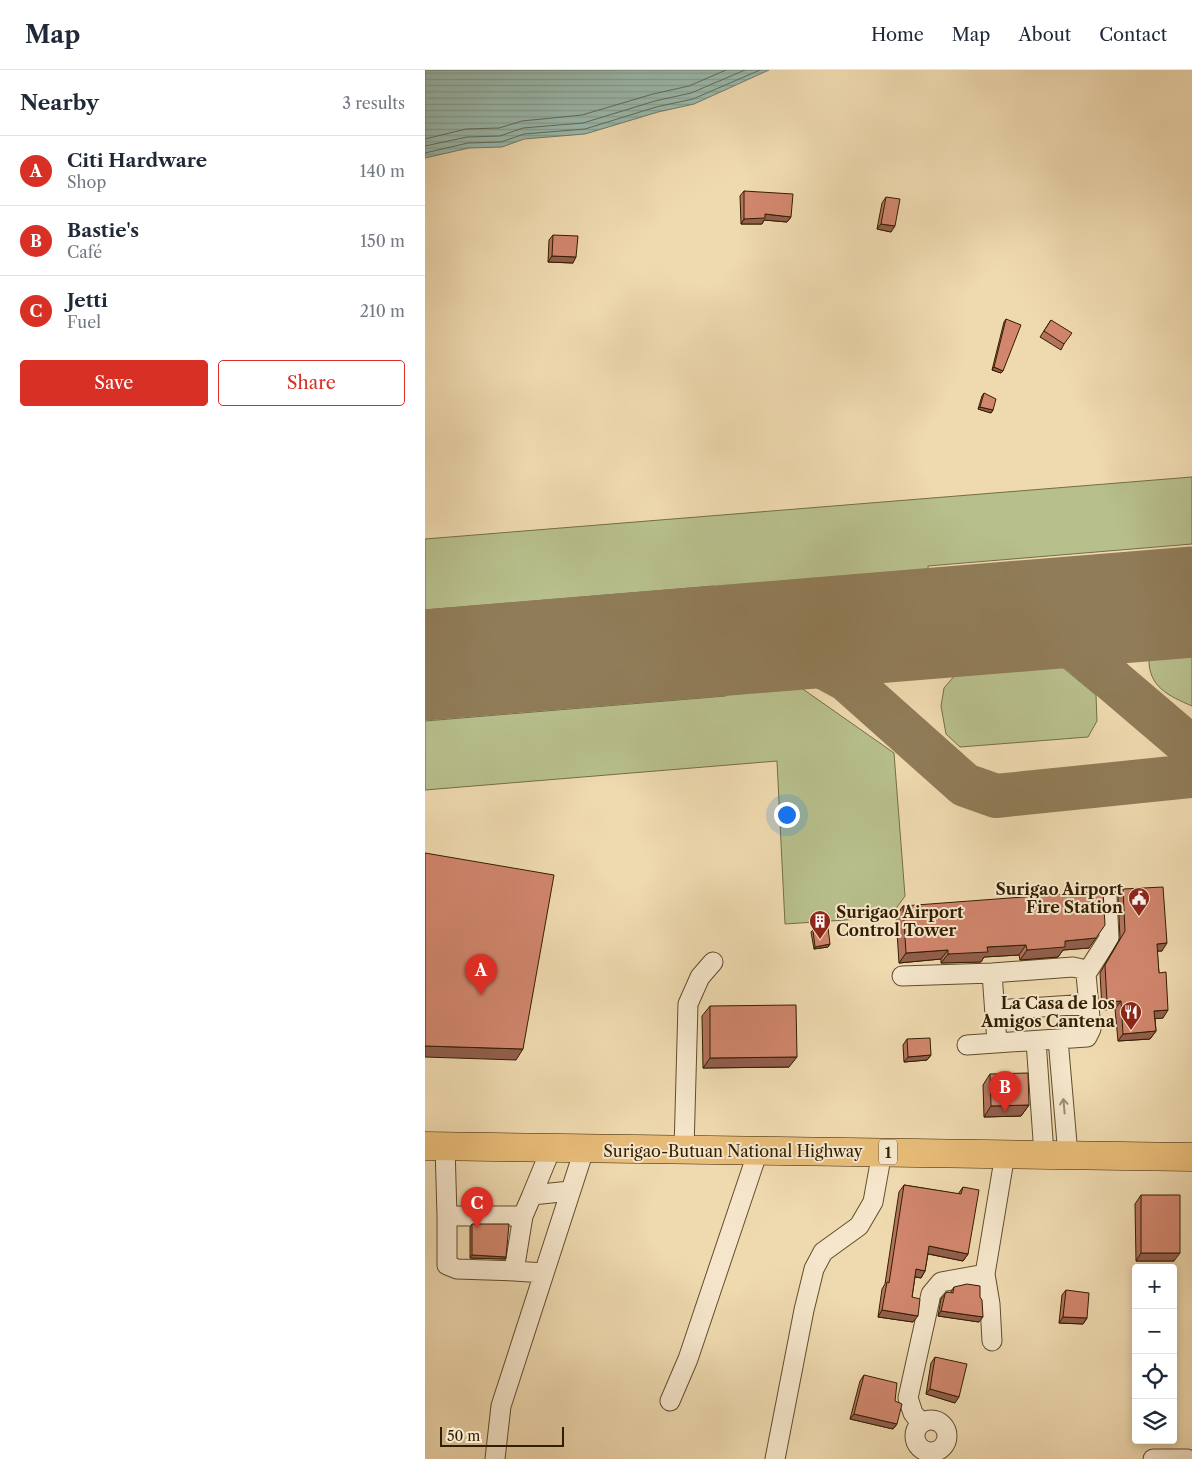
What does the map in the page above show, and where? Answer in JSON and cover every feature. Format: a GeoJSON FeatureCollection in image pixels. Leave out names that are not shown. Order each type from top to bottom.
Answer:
{"type":"FeatureCollection","features":[{"type":"Feature","properties":{"kind":"highway","name":"Surigao-Butuan National Highway"},"geometry":{"type":"LineString","coordinates":[[435,1146],[584,1150],[1192,1157]]}},
{"type":"Feature","properties":{"kind":"street"},"geometry":{"type":"LineString","coordinates":[[967,1045],[1083,1038],[1091,1033],[1087,974],[1109,938],[1107,897]]}},
{"type":"Feature","properties":{"kind":"street"},"geometry":{"type":"LineString","coordinates":[[684,1150],[688,1004],[700,977],[713,962]]}},
{"type":"Feature","properties":{"kind":"street"},"geometry":{"type":"LineString","coordinates":[[902,976],[993,973],[1073,967],[1082,969],[1087,974]]}},
{"type":"Feature","properties":{"kind":"street"},"geometry":{"type":"LineString","coordinates":[[993,973],[997,1043]]}},
{"type":"Feature","properties":{"kind":"street"},"geometry":{"type":"LineString","coordinates":[[995,1010],[1089,1004]]}},
{"type":"Feature","properties":{"kind":"street"},"geometry":{"type":"LineString","coordinates":[[1055,1155],[1058,1039]]}},
{"type":"Feature","properties":{"kind":"street"},"geometry":{"type":"LineString","coordinates":[[1037,1040],[1055,1155]]}},
{"type":"Feature","properties":{"kind":"street"},"geometry":{"type":"LineString","coordinates":[[435,1146],[447,1216],[445,1259],[447,1265],[457,1269],[514,1270],[544,1273]]}},
{"type":"Feature","properties":{"kind":"street"},"geometry":{"type":"LineString","coordinates":[[514,1270],[523,1216],[551,1149]]}},
{"type":"Feature","properties":{"kind":"street"},"geometry":{"type":"LineString","coordinates":[[495,1459],[501,1406],[584,1150]]}},
{"type":"Feature","properties":{"kind":"street"},"geometry":{"type":"LineString","coordinates":[[670,1401],[691,1351],[758,1151]]}},
{"type":"Feature","properties":{"kind":"street"},"geometry":{"type":"LineString","coordinates":[[775,1459],[804,1310],[814,1269],[823,1252],[859,1226],[873,1202],[882,1152]]}},
{"type":"Feature","properties":{"kind":"street"},"geometry":{"type":"LineString","coordinates":[[992,1341],[985,1274],[1005,1154]]}},
{"type":"Feature","properties":{"kind":"street"},"geometry":{"type":"LineString","coordinates":[[531,1195],[570,1192]]}},
{"type":"Feature","properties":{"kind":"street"},"geometry":{"type":"LineString","coordinates":[[447,1216],[523,1216]]}},
{"type":"Feature","properties":{"kind":"street"},"geometry":{"type":"LineString","coordinates":[[921,1423],[913,1413],[908,1398],[931,1294],[941,1282],[949,1279],[985,1274]]}},
{"type":"Feature","properties":{"kind":"street"},"geometry":{"type":"LineString","coordinates":[[931,1420],[937,1421],[947,1432],[946,1443],[939,1451],[921,1455],[916,1442],[915,1432],[921,1423],[931,1420]]}},
{"type":"Feature","properties":{"kind":"street"},"geometry":{"type":"LineString","coordinates":[[1153,1459],[1187,1459]]}},
{"type":"Feature","properties":{"kind":"green space"},"geometry":{"type":"Polygon","coordinates":[[[1192,477],[1192,544],[928,566],[929,585],[716,603],[714,586],[425,610],[425,539],[1192,477]]]}},
{"type":"Feature","properties":{"kind":"green space"},"geometry":{"type":"Polygon","coordinates":[[[1192,655],[1192,706],[1161,689],[1152,676],[1149,658],[1192,655]]]}},
{"type":"Feature","properties":{"kind":"green space"},"geometry":{"type":"Polygon","coordinates":[[[1061,666],[1096,695],[1097,721],[1088,737],[960,747],[946,734],[941,706],[944,688],[956,674],[1061,666]]]}},
{"type":"Feature","properties":{"kind":"green space"},"geometry":{"type":"Polygon","coordinates":[[[755,677],[757,691],[800,687],[894,753],[905,896],[890,917],[785,924],[777,761],[425,790],[425,721],[726,696],[725,679],[755,677]]]}},
{"type":"Feature","properties":{"kind":"water"},"geometry":{"type":"Polygon","coordinates":[[[425,70],[769,70],[694,104],[658,112],[585,134],[524,139],[502,147],[469,148],[425,158],[425,70]]]}},
{"type":"Feature","properties":{"kind":"building"},"geometry":{"type":"Polygon","coordinates":[[[744,191],[793,194],[791,217],[765,214],[765,218],[744,219],[744,191]]]}},
{"type":"Feature","properties":{"kind":"building"},"geometry":{"type":"Polygon","coordinates":[[[886,197],[900,199],[895,226],[881,224],[886,197]]]}},
{"type":"Feature","properties":{"kind":"building"},"geometry":{"type":"Polygon","coordinates":[[[553,235],[578,236],[576,257],[552,256],[553,235]]]}},
{"type":"Feature","properties":{"kind":"building"},"geometry":{"type":"Polygon","coordinates":[[[1006,319],[1021,325],[1003,371],[994,367],[1006,319]]]}},
{"type":"Feature","properties":{"kind":"building"},"geometry":{"type":"Polygon","coordinates":[[[1051,320],[1072,333],[1064,344],[1044,331],[1051,320]]]}},
{"type":"Feature","properties":{"kind":"building"},"geometry":{"type":"Polygon","coordinates":[[[984,393],[996,399],[993,410],[980,407],[984,393]]]}},
{"type":"Feature","properties":{"kind":"building"},"geometry":{"type":"Polygon","coordinates":[[[425,853],[554,875],[523,1049],[425,1046],[425,853]]]}},
{"type":"Feature","properties":{"kind":"building"},"geometry":{"type":"Polygon","coordinates":[[[1163,887],[1167,943],[1157,944],[1159,973],[1166,972],[1168,1010],[1154,1011],[1156,1031],[1123,1034],[1121,1001],[1107,1002],[1105,965],[1125,931],[1123,889],[1163,887]]]}},
{"type":"Feature","properties":{"kind":"building"},"geometry":{"type":"Polygon","coordinates":[[[1103,891],[1105,925],[1096,938],[1065,941],[1065,947],[1027,950],[1026,945],[987,947],[988,952],[948,954],[948,950],[906,953],[903,906],[1103,891]]]}},
{"type":"Feature","properties":{"kind":"building","name":"Surigao Airport Control Tower"},"geometry":{"type":"Polygon","coordinates":[[[828,928],[830,944],[815,947],[813,930],[828,928]]]}},
{"type":"Feature","properties":{"kind":"building"},"geometry":{"type":"Polygon","coordinates":[[[796,1005],[797,1057],[710,1058],[710,1006],[796,1005]]]}},
{"type":"Feature","properties":{"kind":"building"},"geometry":{"type":"Polygon","coordinates":[[[930,1038],[931,1055],[908,1057],[907,1039],[930,1038]]]}},
{"type":"Feature","properties":{"kind":"building"},"geometry":{"type":"Polygon","coordinates":[[[1028,1073],[1029,1105],[991,1106],[990,1074],[1028,1073]]]}},
{"type":"Feature","properties":{"kind":"building"},"geometry":{"type":"Polygon","coordinates":[[[904,1185],[961,1194],[963,1187],[979,1190],[968,1254],[929,1246],[925,1271],[916,1269],[912,1297],[920,1299],[918,1316],[882,1310],[887,1282],[889,1283],[904,1185]]]}},
{"type":"Feature","properties":{"kind":"building"},"geometry":{"type":"Polygon","coordinates":[[[1141,1195],[1180,1195],[1180,1253],[1141,1253],[1141,1195]]]}},
{"type":"Feature","properties":{"kind":"building"},"geometry":{"type":"Polygon","coordinates":[[[472,1224],[509,1224],[506,1257],[472,1255],[472,1224]]]}},
{"type":"Feature","properties":{"kind":"building"},"geometry":{"type":"Polygon","coordinates":[[[967,1284],[980,1286],[983,1317],[941,1311],[945,1294],[947,1292],[953,1293],[954,1287],[967,1284]]]}},
{"type":"Feature","properties":{"kind":"building"},"geometry":{"type":"Polygon","coordinates":[[[1066,1290],[1089,1293],[1087,1318],[1063,1317],[1066,1290]]]}},
{"type":"Feature","properties":{"kind":"building"},"geometry":{"type":"Polygon","coordinates":[[[935,1357],[967,1364],[959,1397],[930,1389],[935,1357]]]}},
{"type":"Feature","properties":{"kind":"building"},"geometry":{"type":"Polygon","coordinates":[[[864,1375],[897,1383],[895,1401],[902,1404],[897,1424],[854,1414],[864,1375]]]}},
{"type":"Feature","properties":{"kind":"taxiway"},"geometry":{"type":"LineString","coordinates":[[1036,615],[1192,748]]}},
{"type":"Feature","properties":{"kind":"taxiway"},"geometry":{"type":"LineString","coordinates":[[756,638],[795,652],[847,680],[965,785],[996,796],[1192,776]]}},
{"type":"Feature","properties":{"kind":"runway"},"geometry":{"type":"LineString","coordinates":[[425,665],[1192,602]]}},
{"type":"Feature","properties":{"kind":"place","name":"Surigao Airport Fire Station"},"geometry":{"type":"Point","coordinates":[1139,917]}},
{"type":"Feature","properties":{"kind":"place","name":"Surigao Airport Control Tower"},"geometry":{"type":"Point","coordinates":[820,940]}},
{"type":"Feature","properties":{"kind":"place","name":"Citi Hardware"},"geometry":{"type":"Point","coordinates":[481,995]}},
{"type":"Feature","properties":{"kind":"place","name":"La Casa de los Amigos Cantena"},"geometry":{"type":"Point","coordinates":[1131,1031]}},
{"type":"Feature","properties":{"kind":"place","name":"Bastie's"},"geometry":{"type":"Point","coordinates":[1005,1112]}},
{"type":"Feature","properties":{"kind":"place","name":"Jetti"},"geometry":{"type":"Point","coordinates":[477,1228]}}]}
